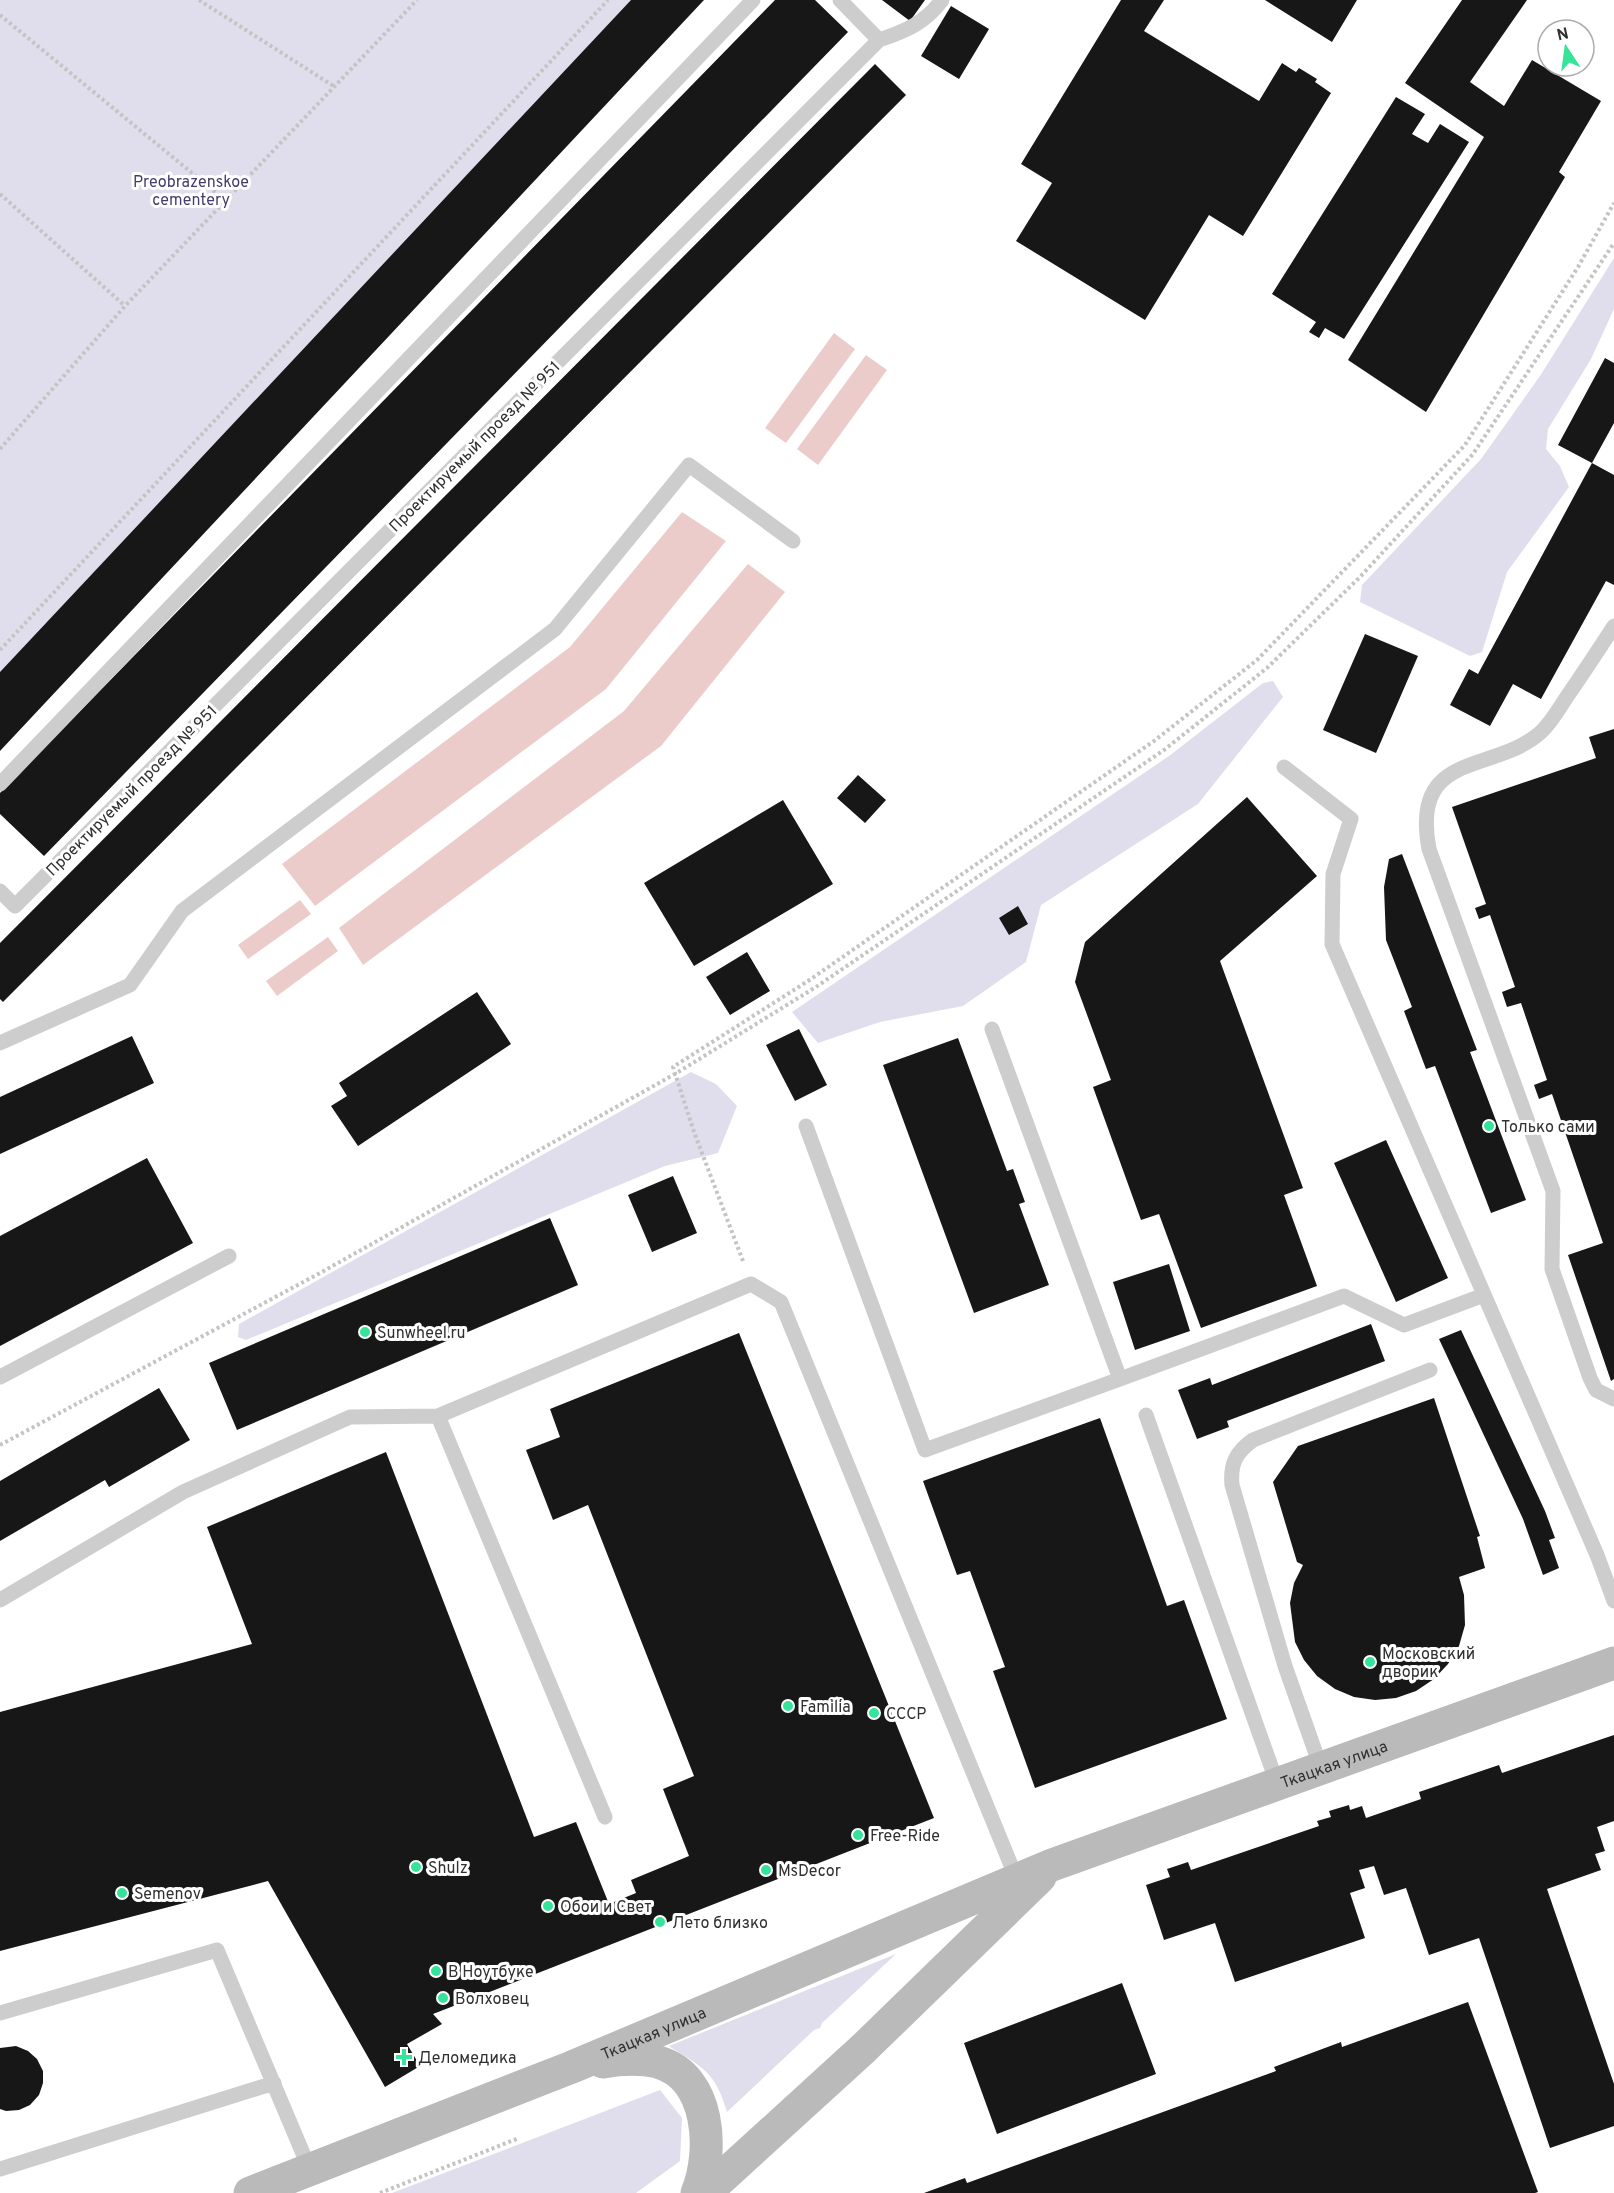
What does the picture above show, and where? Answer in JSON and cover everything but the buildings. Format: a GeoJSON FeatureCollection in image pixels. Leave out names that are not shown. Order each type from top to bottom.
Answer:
{"type":"FeatureCollection","features":[{"type":"Feature","properties":{"kind":"street","name":"Ткацкая улица"},"geometry":{"type":"LineString","coordinates":[[250,2193],[572,2067],[1052,1866],[1614,1663]]}},
{"type":"Feature","properties":{"kind":"street","name":"Ткацкая улица"},"geometry":{"type":"LineString","coordinates":[[705,2193],[864,2048],[1052,1866]]}},
{"type":"Feature","properties":{"kind":"street"},"geometry":{"type":"LineString","coordinates":[[572,2067],[621,2058],[659,2062],[682,2076],[699,2101],[708,2140],[704,2175],[697,2193]]}},
{"type":"Feature","properties":{"kind":"lane"},"geometry":{"type":"LineString","coordinates":[[0,784],[753,0]]}},
{"type":"Feature","properties":{"kind":"lane"},"geometry":{"type":"LineString","coordinates":[[840,0],[879,40]]}},
{"type":"Feature","properties":{"kind":"lane","name":"Проектируемый проезд № 951"},"geometry":{"type":"LineString","coordinates":[[0,891],[15,906],[879,40],[916,25],[930,16],[942,0]]}},
{"type":"Feature","properties":{"kind":"lane"},"geometry":{"type":"LineString","coordinates":[[0,1043],[130,986],[182,910],[555,629],[689,465],[793,541]]}},
{"type":"Feature","properties":{"kind":"lane"},"geometry":{"type":"LineString","coordinates":[[1614,626],[1542,731],[1517,747],[1471,762],[1452,772],[1437,788],[1428,807],[1425,829],[1433,861],[1553,1191],[1552,1269],[1590,1378],[1596,1390],[1614,1399]]}},
{"type":"Feature","properties":{"kind":"lane"},"geometry":{"type":"LineString","coordinates":[[1284,767],[1351,819],[1333,874],[1332,944],[1597,1555],[1614,1601]]}},
{"type":"Feature","properties":{"kind":"lane"},"geometry":{"type":"LineString","coordinates":[[992,1029],[1120,1379]]}},
{"type":"Feature","properties":{"kind":"lane"},"geometry":{"type":"LineString","coordinates":[[806,1126],[925,1450],[1344,1296],[1404,1324],[1484,1295]]}},
{"type":"Feature","properties":{"kind":"lane"},"geometry":{"type":"LineString","coordinates":[[0,1377],[230,1256]]}},
{"type":"Feature","properties":{"kind":"lane"},"geometry":{"type":"LineString","coordinates":[[0,1600],[183,1492],[350,1416],[438,1416],[751,1284],[781,1302],[1017,1880]]}},
{"type":"Feature","properties":{"kind":"lane"},"geometry":{"type":"LineString","coordinates":[[1321,1768],[1285,1666],[1232,1485],[1231,1471],[1234,1458],[1253,1440],[1430,1370]]}},
{"type":"Feature","properties":{"kind":"lane"},"geometry":{"type":"LineString","coordinates":[[1146,1415],[1277,1783]]}},
{"type":"Feature","properties":{"kind":"lane"},"geometry":{"type":"LineString","coordinates":[[438,1416],[605,1817]]}},
{"type":"Feature","properties":{"kind":"lane"},"geometry":{"type":"LineString","coordinates":[[0,2013],[217,1950],[310,2170]]}},
{"type":"Feature","properties":{"kind":"lane"},"geometry":{"type":"LineString","coordinates":[[0,2169],[274,2083]]}},
{"type":"Feature","properties":{"kind":"path"},"geometry":{"type":"LineString","coordinates":[[199,0],[335,87]]}},
{"type":"Feature","properties":{"kind":"path"},"geometry":{"type":"LineString","coordinates":[[0,449],[125,306],[417,0]]}},
{"type":"Feature","properties":{"kind":"path"},"geometry":{"type":"LineString","coordinates":[[0,650],[608,0]]}},
{"type":"Feature","properties":{"kind":"path"},"geometry":{"type":"LineString","coordinates":[[0,15],[226,201]]}},
{"type":"Feature","properties":{"kind":"path"},"geometry":{"type":"LineString","coordinates":[[0,194],[125,306]]}},
{"type":"Feature","properties":{"kind":"path"},"geometry":{"type":"LineString","coordinates":[[751,1284],[694,1132],[673,1067],[808,981],[1154,741],[1257,660],[1465,445],[1578,267],[1614,203]]}},
{"type":"Feature","properties":{"kind":"path"},"geometry":{"type":"LineString","coordinates":[[0,1445],[320,1274],[675,1074],[816,987],[1164,750],[1267,668],[1360,577],[1473,454],[1614,243]]}},
{"type":"Feature","properties":{"kind":"path"},"geometry":{"type":"LineString","coordinates":[[380,2193],[519,2138]]}},
{"type":"Feature","properties":{"kind":"green space","name":"Preobrazenskoe cementery"},"geometry":{"type":"Polygon","coordinates":[[[0,0],[631,0],[0,672],[0,0]]]}},
{"type":"Feature","properties":{"kind":"green space"},"geometry":{"type":"Polygon","coordinates":[[[1614,258],[1614,309],[1591,359],[1548,429],[1546,449],[1560,466],[1569,487],[1507,572],[1482,652],[1470,656],[1360,602],[1362,585],[1481,459],[1540,376],[1614,258]]]}},
{"type":"Feature","properties":{"kind":"green space"},"geometry":{"type":"Polygon","coordinates":[[[1273,681],[1283,697],[1198,804],[1041,905],[1026,962],[963,1006],[880,1022],[818,1043],[792,1012],[1169,756],[1263,683],[1273,681]]]}},
{"type":"Feature","properties":{"kind":"green space"},"geometry":{"type":"Polygon","coordinates":[[[691,1072],[716,1084],[737,1106],[718,1153],[665,1166],[246,1340],[238,1337],[239,1324],[691,1072]]]}},
{"type":"Feature","properties":{"kind":"green space"},"geometry":{"type":"Polygon","coordinates":[[[896,1954],[822,2023],[820,2028],[814,2030],[727,2112],[718,2087],[706,2072],[669,2046],[896,1954]]]}},
{"type":"Feature","properties":{"kind":"green space"},"geometry":{"type":"Polygon","coordinates":[[[660,2090],[682,2118],[680,2161],[636,2193],[392,2193],[660,2090]]]}},
{"type":"Feature","properties":{"kind":"shaded area"},"geometry":{"type":"Polygon","coordinates":[[[834,333],[855,349],[786,443],[765,428],[834,333]]]}},
{"type":"Feature","properties":{"kind":"shaded area"},"geometry":{"type":"Polygon","coordinates":[[[866,355],[887,370],[818,465],[797,449],[866,355]]]}},
{"type":"Feature","properties":{"kind":"shaded area"},"geometry":{"type":"Polygon","coordinates":[[[682,512],[726,541],[606,689],[315,906],[282,864],[570,647],[682,512]]]}},
{"type":"Feature","properties":{"kind":"shaded area"},"geometry":{"type":"Polygon","coordinates":[[[748,564],[785,592],[661,746],[363,965],[339,928],[624,711],[748,564]]]}},
{"type":"Feature","properties":{"kind":"shaded area"},"geometry":{"type":"Polygon","coordinates":[[[300,900],[311,914],[248,959],[238,945],[300,900]]]}},
{"type":"Feature","properties":{"kind":"shaded area"},"geometry":{"type":"Polygon","coordinates":[[[328,937],[338,951],[277,996],[266,981],[328,937]]]}},
{"type":"Feature","properties":{"kind":"place","name":"Только сами"},"geometry":{"type":"Point","coordinates":[1489,1126]}},
{"type":"Feature","properties":{"kind":"place","name":"Sunwheel.ru"},"geometry":{"type":"Point","coordinates":[365,1332]}},
{"type":"Feature","properties":{"kind":"place","name":"Московский дворик"},"geometry":{"type":"Point","coordinates":[1370,1662]}},
{"type":"Feature","properties":{"kind":"place","name":"Familia"},"geometry":{"type":"Point","coordinates":[788,1706]}},
{"type":"Feature","properties":{"kind":"place","name":"СССР"},"geometry":{"type":"Point","coordinates":[874,1713]}},
{"type":"Feature","properties":{"kind":"place","name":"Free-Ride"},"geometry":{"type":"Point","coordinates":[858,1835]}},
{"type":"Feature","properties":{"kind":"place","name":"Shulz"},"geometry":{"type":"Point","coordinates":[416,1867]}},
{"type":"Feature","properties":{"kind":"place","name":"MsDecor"},"geometry":{"type":"Point","coordinates":[766,1870]}},
{"type":"Feature","properties":{"kind":"place","name":"Semenov"},"geometry":{"type":"Point","coordinates":[122,1893]}},
{"type":"Feature","properties":{"kind":"place","name":"Обои и Свет"},"geometry":{"type":"Point","coordinates":[548,1906]}},
{"type":"Feature","properties":{"kind":"place","name":"Лето близко"},"geometry":{"type":"Point","coordinates":[660,1922]}},
{"type":"Feature","properties":{"kind":"place","name":"В Ноутбуке"},"geometry":{"type":"Point","coordinates":[436,1971]}},
{"type":"Feature","properties":{"kind":"place","name":"Волховец"},"geometry":{"type":"Point","coordinates":[443,1998]}},
{"type":"Feature","properties":{"kind":"place","name":"Деломедика"},"geometry":{"type":"Point","coordinates":[404,2057]}}]}
